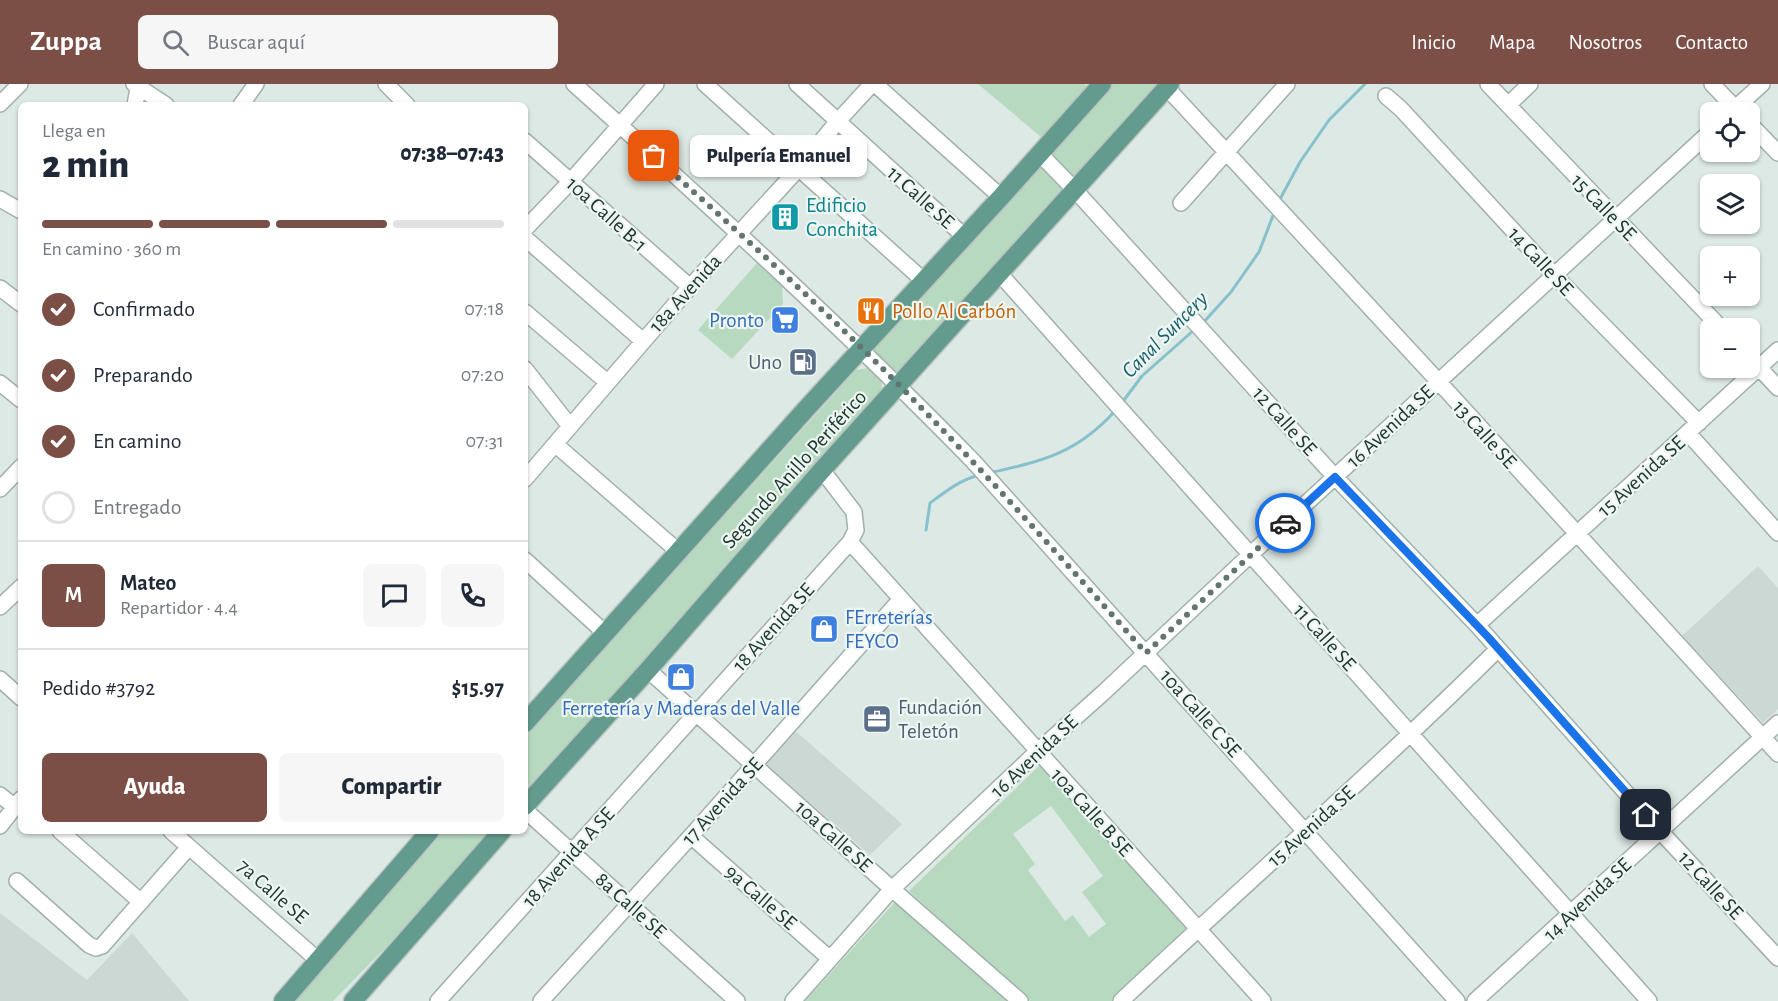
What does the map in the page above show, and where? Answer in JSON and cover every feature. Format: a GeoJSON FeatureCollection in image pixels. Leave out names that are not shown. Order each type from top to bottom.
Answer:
{"type":"FeatureCollection","features":[{"type":"Feature","properties":{"kind":"main road","name":"Segundo Anillo Periférico"},"geometry":{"type":"LineString","coordinates":[[528,720],[1102,84]]}},
{"type":"Feature","properties":{"kind":"main road","name":"Segundo Anillo Periférico"},"geometry":{"type":"LineString","coordinates":[[528,805],[822,470],[1168,86]]}},
{"type":"Feature","properties":{"kind":"main road"},"geometry":{"type":"LineString","coordinates":[[283,1001],[427,834]]}},
{"type":"Feature","properties":{"kind":"main road"},"geometry":{"type":"LineString","coordinates":[[359,999],[499,834]]}},
{"type":"Feature","properties":{"kind":"street"},"geometry":{"type":"LineString","coordinates":[[0,104],[20,84]]}},
{"type":"Feature","properties":{"kind":"street"},"geometry":{"type":"LineString","coordinates":[[243,102],[256,84]]}},
{"type":"Feature","properties":{"kind":"street"},"geometry":{"type":"LineString","coordinates":[[386,84],[404,102]]}},
{"type":"Feature","properties":{"kind":"street","name":"10a Calle C SE"},"geometry":{"type":"LineString","coordinates":[[574,84],[740,233],[899,385],[973,461],[1457,1001]]}},
{"type":"Feature","properties":{"kind":"street"},"geometry":{"type":"LineString","coordinates":[[528,226],[571,182],[656,84]]}},
{"type":"Feature","properties":{"kind":"street"},"geometry":{"type":"LineString","coordinates":[[705,84],[924,281]]}},
{"type":"Feature","properties":{"kind":"street","name":"11 Calle SE"},"geometry":{"type":"LineString","coordinates":[[797,84],[965,237]]}},
{"type":"Feature","properties":{"kind":"street"},"geometry":{"type":"LineString","coordinates":[[873,84],[1001,197]]}},
{"type":"Feature","properties":{"kind":"street","name":"18a Avenida"},"geometry":{"type":"LineString","coordinates":[[528,476],[569,425],[690,287],[873,84]]}},
{"type":"Feature","properties":{"kind":"street"},"geometry":{"type":"LineString","coordinates":[[1181,203],[1287,84]]}},
{"type":"Feature","properties":{"kind":"street","name":"15 Calle SE"},"geometry":{"type":"LineString","coordinates":[[1488,84],[1711,318]]}},
{"type":"Feature","properties":{"kind":"street"},"geometry":{"type":"LineString","coordinates":[[1508,105],[1530,84]]}},
{"type":"Feature","properties":{"kind":"street"},"geometry":{"type":"LineString","coordinates":[[1712,84],[1727,102]]}},
{"type":"Feature","properties":{"kind":"street"},"geometry":{"type":"LineString","coordinates":[[1744,102],[1762,84]]}},
{"type":"Feature","properties":{"kind":"street"},"geometry":{"type":"LineString","coordinates":[[135,102],[138,85],[162,102]]}},
{"type":"Feature","properties":{"kind":"street","name":"13 Calle SE"},"geometry":{"type":"LineString","coordinates":[[1168,86],[1226,154],[1438,381],[1778,754]]}},
{"type":"Feature","properties":{"kind":"street","name":"14 Calle SE"},"geometry":{"type":"LineString","coordinates":[[1386,96],[1401,109],[1693,428],[1778,533]]}},
{"type":"Feature","properties":{"kind":"street"},"geometry":{"type":"LineString","coordinates":[[1760,134],[1778,153]]}},
{"type":"Feature","properties":{"kind":"street","name":"16 Avenida SE"},"geometry":{"type":"LineString","coordinates":[[793,1001],[892,889],[1038,751],[1700,141]]}},
{"type":"Feature","properties":{"kind":"street","name":"10a Calle B-1"},"geometry":{"type":"LineString","coordinates":[[528,144],[690,287]]}},
{"type":"Feature","properties":{"kind":"street"},"geometry":{"type":"LineString","coordinates":[[1040,154],[1076,190]]}},
{"type":"Feature","properties":{"kind":"street","name":"12 Calle SE"},"geometry":{"type":"LineString","coordinates":[[1076,190],[1335,477],[1477,625],[1660,831],[1778,958]]}},
{"type":"Feature","properties":{"kind":"street"},"geometry":{"type":"LineString","coordinates":[[528,241],[643,341]]}},
{"type":"Feature","properties":{"kind":"street","name":"11 Calle SE"},"geometry":{"type":"LineString","coordinates":[[1000,274],[1127,413],[1649,1001]]}},
{"type":"Feature","properties":{"kind":"street"},"geometry":{"type":"LineString","coordinates":[[0,288],[18,301]]}},
{"type":"Feature","properties":{"kind":"street"},"geometry":{"type":"LineString","coordinates":[[528,315],[607,382]]}},
{"type":"Feature","properties":{"kind":"street","name":"15 Avenida SE"},"geometry":{"type":"LineString","coordinates":[[1760,360],[1778,351]]}},
{"type":"Feature","properties":{"kind":"street"},"geometry":{"type":"LineString","coordinates":[[1760,369],[1778,388]]}},
{"type":"Feature","properties":{"kind":"street"},"geometry":{"type":"LineString","coordinates":[[528,373],[569,425]]}},
{"type":"Feature","properties":{"kind":"street","name":"15 Avenida SE"},"geometry":{"type":"LineString","coordinates":[[1477,625],[1693,428],[1740,378]]}},
{"type":"Feature","properties":{"kind":"street"},"geometry":{"type":"LineString","coordinates":[[0,383],[18,398]]}},
{"type":"Feature","properties":{"kind":"street"},"geometry":{"type":"LineString","coordinates":[[555,444],[679,552]]}},
{"type":"Feature","properties":{"kind":"street"},"geometry":{"type":"LineString","coordinates":[[0,489],[18,470]]}},
{"type":"Feature","properties":{"kind":"street"},"geometry":{"type":"LineString","coordinates":[[822,470],[854,512],[856,530],[850,542]]}},
{"type":"Feature","properties":{"kind":"street","name":"10a Calle B SE"},"geometry":{"type":"LineString","coordinates":[[850,542],[1263,1001]]}},
{"type":"Feature","properties":{"kind":"street","name":"18 Avenida SE"},"geometry":{"type":"LineString","coordinates":[[696,713],[850,542]]}},
{"type":"Feature","properties":{"kind":"street"},"geometry":{"type":"LineString","coordinates":[[528,563],[605,633]]}},
{"type":"Feature","properties":{"kind":"street"},"geometry":{"type":"LineString","coordinates":[[0,607],[18,590]]}},
{"type":"Feature","properties":{"kind":"street","name":"17 Avenida SE"},"geometry":{"type":"LineString","coordinates":[[540,1001],[691,836],[901,599]]}},
{"type":"Feature","properties":{"kind":"street","name":"15 Avenida SE"},"geometry":{"type":"LineString","coordinates":[[1121,1001],[1358,784],[1498,649]]}},
{"type":"Feature","properties":{"kind":"street","name":"10a Calle SE"},"geometry":{"type":"LineString","coordinates":[[648,670],[1020,1001]]}},
{"type":"Feature","properties":{"kind":"street"},"geometry":{"type":"LineString","coordinates":[[0,679],[18,695]]}},
{"type":"Feature","properties":{"kind":"street","name":"18 Avenida A SE"},"geometry":{"type":"LineString","coordinates":[[438,1001],[696,713]]}},
{"type":"Feature","properties":{"kind":"street","name":"14 Avenida SE"},"geometry":{"type":"LineString","coordinates":[[1475,1001],[1778,723]]}},
{"type":"Feature","properties":{"kind":"street"},"geometry":{"type":"LineString","coordinates":[[0,795],[18,803],[0,826]]}},
{"type":"Feature","properties":{"kind":"street","name":"8a Calle SE"},"geometry":{"type":"LineString","coordinates":[[528,811],[737,1001]]}},
{"type":"Feature","properties":{"kind":"street"},"geometry":{"type":"LineString","coordinates":[[63,834],[141,902]]}},
{"type":"Feature","properties":{"kind":"street","name":"7a Calle SE"},"geometry":{"type":"LineString","coordinates":[[174,834],[319,961]]}},
{"type":"Feature","properties":{"kind":"street","name":"9a Calle SE"},"geometry":{"type":"LineString","coordinates":[[691,836],[830,959]]}},
{"type":"Feature","properties":{"kind":"street"},"geometry":{"type":"LineString","coordinates":[[17,881],[89,945],[96,948],[102,946],[189,847]]}},
{"type":"Feature","properties":{"kind":"shaded area"},"geometry":{"type":"Polygon","coordinates":[[[1758,566],[1778,588],[1778,709],[1763,723],[1682,636],[1758,566]]]}},
{"type":"Feature","properties":{"kind":"shaded area"},"geometry":{"type":"Polygon","coordinates":[[[792,728],[902,824],[870,855],[762,761],[792,728]]]}},
{"type":"Feature","properties":{"kind":"shaded area"},"geometry":{"type":"Polygon","coordinates":[[[0,913],[87,980],[132,933],[189,1001],[0,1001],[0,913]]]}},
{"type":"Feature","properties":{"kind":"green space"},"geometry":{"type":"Polygon","coordinates":[[[978,84],[1084,84],[1092,90],[1047,142],[978,84]]]}},
{"type":"Feature","properties":{"kind":"green space"},"geometry":{"type":"Polygon","coordinates":[[[1103,84],[1169,84],[1076,188],[1041,154],[1103,84]]]}},
{"type":"Feature","properties":{"kind":"green space"},"geometry":{"type":"Polygon","coordinates":[[[1040,155],[1074,191],[903,381],[868,348],[1040,155]]]}},
{"type":"Feature","properties":{"kind":"green space"},"geometry":{"type":"Polygon","coordinates":[[[757,263],[782,286],[783,304],[732,359],[698,330],[757,263]]]}},
{"type":"Feature","properties":{"kind":"green space"},"geometry":{"type":"Polygon","coordinates":[[[868,368],[881,378],[882,391],[534,784],[528,785],[528,734],[856,370],[868,368]]]}},
{"type":"Feature","properties":{"kind":"green space"},"geometry":{"type":"Polygon","coordinates":[[[1040,765],[1188,930],[1113,1001],[1030,1001],[909,891],[1040,765]],[[1051,806],[1013,834],[1035,864],[1028,870],[1065,921],[1073,915],[1089,937],[1106,924],[1082,892],[1103,876],[1051,806]]]}},
{"type":"Feature","properties":{"kind":"green space"},"geometry":{"type":"Polygon","coordinates":[[[435,834],[497,834],[333,1001],[288,1001],[435,834]]]}},
{"type":"Feature","properties":{"kind":"green space"},"geometry":{"type":"Polygon","coordinates":[[[895,902],[1007,1001],[805,1001],[895,902]]]}},
{"type":"Feature","properties":{"kind":"waterway","name":"Canal Suncery"},"geometry":{"type":"LineString","coordinates":[[1279,201],[1300,162],[1329,120],[1365,84]]}},
{"type":"Feature","properties":{"kind":"waterway","name":"Canal Suncery"},"geometry":{"type":"LineString","coordinates":[[1202,324],[1231,292],[1259,252],[1274,213]]}},
{"type":"Feature","properties":{"kind":"waterway","name":"Canal Suncery"},"geometry":{"type":"LineString","coordinates":[[1121,404],[1142,376],[1194,330]]}},
{"type":"Feature","properties":{"kind":"waterway","name":"Canal Suncery"},"geometry":{"type":"LineString","coordinates":[[989,473],[1057,454],[1101,426],[1115,411]]}},
{"type":"Feature","properties":{"kind":"waterway","name":"Canal Suncery"},"geometry":{"type":"LineString","coordinates":[[926,530],[930,503],[947,490],[980,475]]}},
{"type":"Feature","properties":{"kind":"way so far"},"geometry":{"type":"LineString","coordinates":[[654,156],[740,233],[899,385],[973,461],[1146,653],[1285,523]]}},
{"type":"Feature","properties":{"kind":"place","name":"Pulpería Emanuel"},"geometry":{"type":"Point","coordinates":[654,156]}},
{"type":"Feature","properties":{"kind":"place","name":"Edificio Conchita"},"geometry":{"type":"Point","coordinates":[785,217]}},
{"type":"Feature","properties":{"kind":"place","name":"Pollo Al Carbón"},"geometry":{"type":"Point","coordinates":[871,311]}},
{"type":"Feature","properties":{"kind":"place","name":"Pronto"},"geometry":{"type":"Point","coordinates":[785,320]}},
{"type":"Feature","properties":{"kind":"place","name":"Uno"},"geometry":{"type":"Point","coordinates":[803,362]}},
{"type":"Feature","properties":{"kind":"place","name":"FErreterías FEYCO"},"geometry":{"type":"Point","coordinates":[824,629]}},
{"type":"Feature","properties":{"kind":"place","name":"Ferretería y Maderas del Valle"},"geometry":{"type":"Point","coordinates":[681,677]}},
{"type":"Feature","properties":{"kind":"place","name":"Fundación Teletón"},"geometry":{"type":"Point","coordinates":[877,719]}},
{"type":"Feature","properties":{"kind":"route"},"geometry":{"type":"LineString","coordinates":[[1285,523],[1335,477],[1488,637],[1646,815]]}}]}
